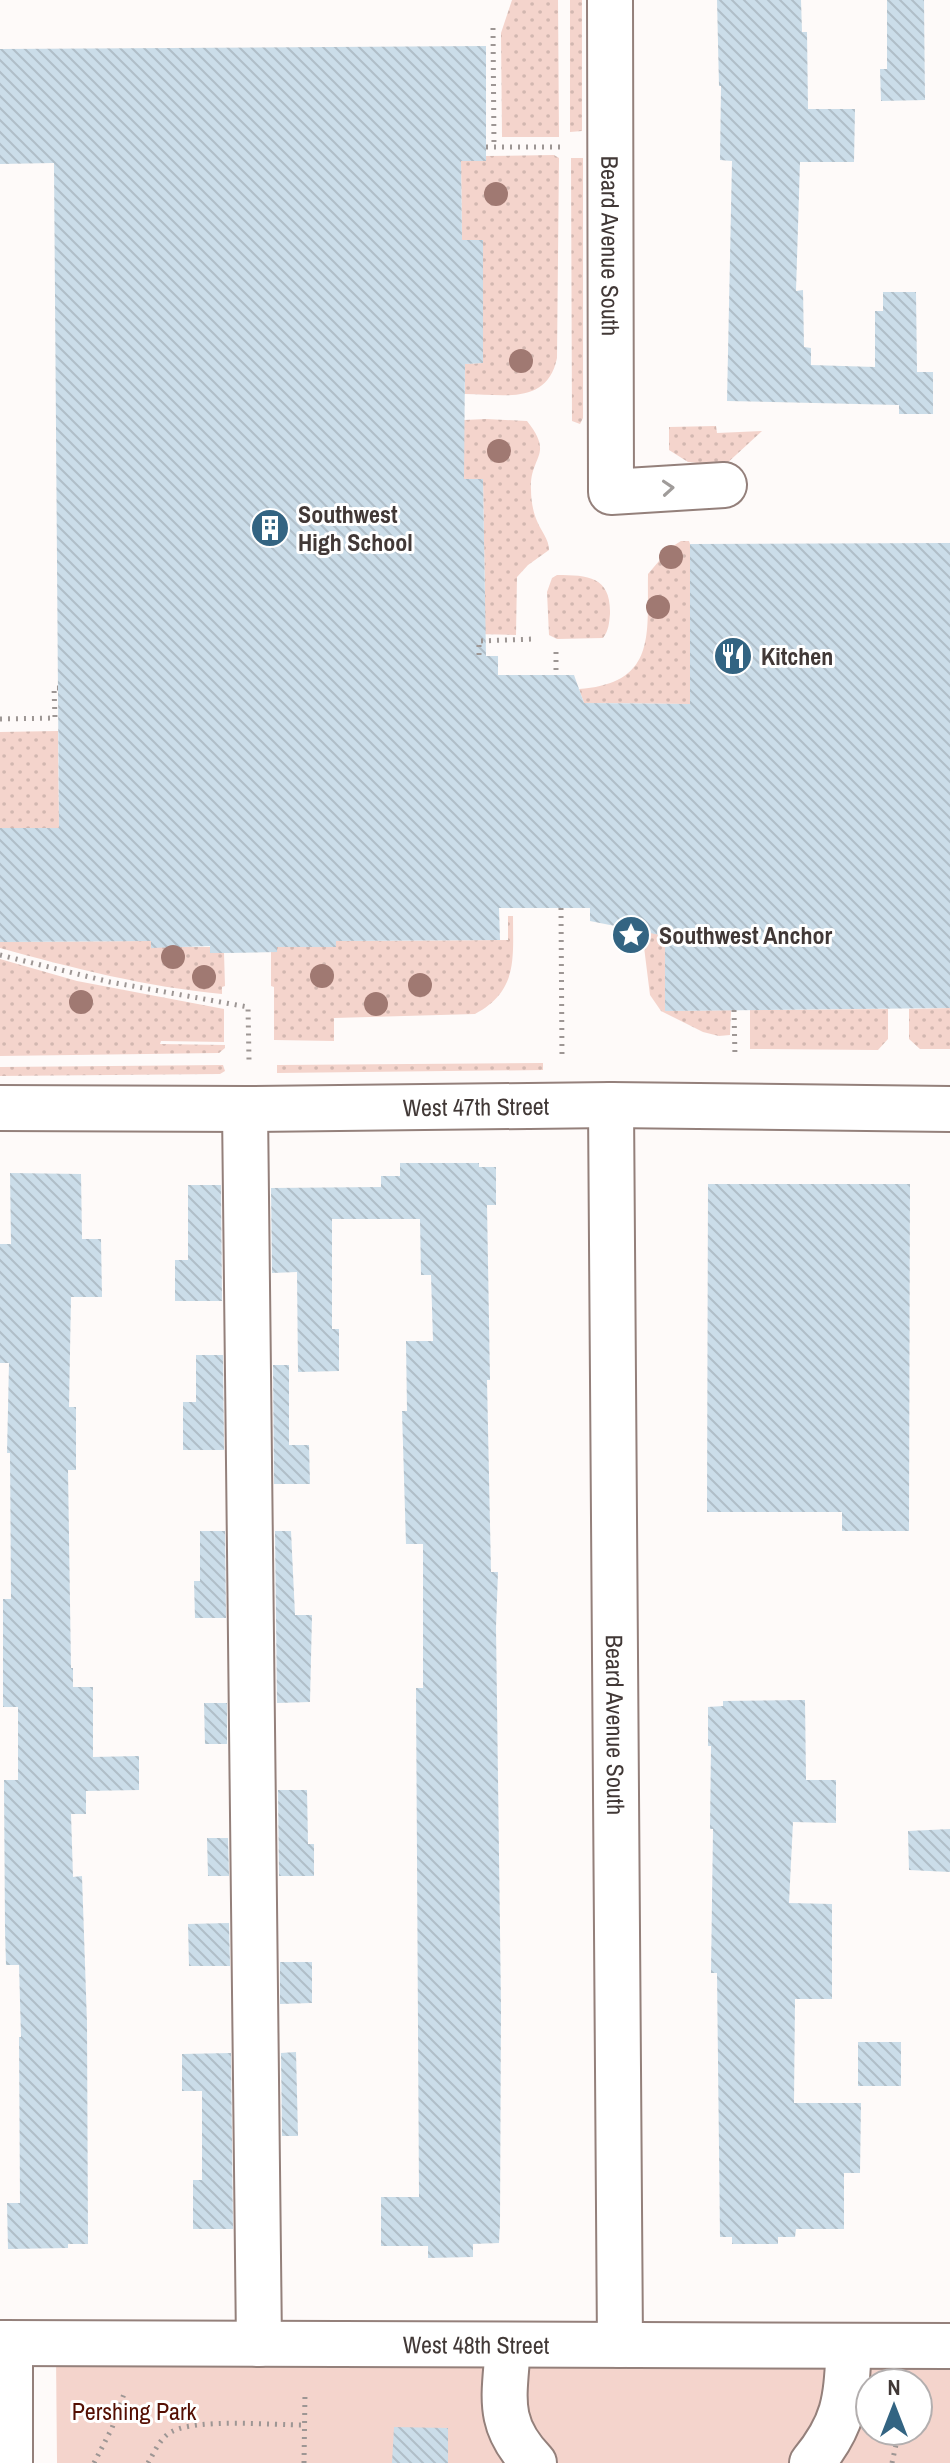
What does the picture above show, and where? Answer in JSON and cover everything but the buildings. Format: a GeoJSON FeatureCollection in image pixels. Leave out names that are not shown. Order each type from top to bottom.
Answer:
{"type":"FeatureCollection","features":[{"type":"Feature","properties":{"kind":"street","name":"Beard Avenue South"},"geometry":{"type":"LineString","coordinates":[[610,0],[611,492],[724,485]]}},
{"type":"Feature","properties":{"kind":"street","name":"Beard Avenue South"},"geometry":{"type":"LineString","coordinates":[[611,1105],[620,2345]]}},
{"type":"Feature","properties":{"kind":"street","name":"West 47th Street"},"geometry":{"type":"LineString","coordinates":[[0,1108],[611,1105],[950,1109]]}},
{"type":"Feature","properties":{"kind":"street"},"geometry":{"type":"LineString","coordinates":[[245,1109],[259,2344]]}},
{"type":"Feature","properties":{"kind":"street"},"geometry":{"type":"LineString","coordinates":[[5,2343],[10,2463]]}},
{"type":"Feature","properties":{"kind":"street","name":"West 48th Street"},"geometry":{"type":"LineString","coordinates":[[5,2343],[950,2346]]}},
{"type":"Feature","properties":{"kind":"street"},"geometry":{"type":"LineString","coordinates":[[508,2345],[504,2414],[512,2435],[534,2463]]}},
{"type":"Feature","properties":{"kind":"street"},"geometry":{"type":"LineString","coordinates":[[812,2463],[839,2423],[846,2397],[849,2347]]}},
{"type":"Feature","properties":{"kind":"path"},"geometry":{"type":"LineString","coordinates":[[493,28],[494,147]]}},
{"type":"Feature","properties":{"kind":"path"},"geometry":{"type":"LineString","coordinates":[[486,147],[563,147]]}},
{"type":"Feature","properties":{"kind":"path"},"geometry":{"type":"LineString","coordinates":[[479,655],[479,641],[534,639]]}},
{"type":"Feature","properties":{"kind":"path"},"geometry":{"type":"LineString","coordinates":[[556,652],[556,675]]}},
{"type":"Feature","properties":{"kind":"path"},"geometry":{"type":"LineString","coordinates":[[0,719],[55,718],[54,688],[58,688]]}},
{"type":"Feature","properties":{"kind":"path"},"geometry":{"type":"LineString","coordinates":[[561,908],[562,1058]]}},
{"type":"Feature","properties":{"kind":"path"},"geometry":{"type":"LineString","coordinates":[[0,955],[110,982],[248,1007],[249,1060]]}},
{"type":"Feature","properties":{"kind":"path"},"geometry":{"type":"LineString","coordinates":[[734,1010],[735,1057]]}},
{"type":"Feature","properties":{"kind":"path"},"geometry":{"type":"LineString","coordinates":[[94,2463],[112,2428],[125,2391]]}},
{"type":"Feature","properties":{"kind":"path"},"geometry":{"type":"LineString","coordinates":[[304,2463],[305,2393]]}},
{"type":"Feature","properties":{"kind":"path"},"geometry":{"type":"LineString","coordinates":[[148,2463],[169,2433],[196,2425],[304,2425]]}},
{"type":"Feature","properties":{"kind":"green space"},"geometry":{"type":"Polygon","coordinates":[[[512,0],[558,0],[559,137],[502,137],[501,33],[512,0]]]}},
{"type":"Feature","properties":{"kind":"green space"},"geometry":{"type":"Polygon","coordinates":[[[570,0],[582,0],[582,131],[570,132],[570,0]]]}},
{"type":"Feature","properties":{"kind":"green space"},"geometry":{"type":"Polygon","coordinates":[[[554,155],[559,158],[557,358],[552,373],[544,384],[521,394],[465,394],[465,364],[483,363],[462,240],[461,161],[485,161],[486,156],[554,155]]]}},
{"type":"Feature","properties":{"kind":"green space"},"geometry":{"type":"Polygon","coordinates":[[[571,158],[583,158],[583,418],[580,424],[572,421],[571,158]]]}},
{"type":"Feature","properties":{"kind":"green space"},"geometry":{"type":"Polygon","coordinates":[[[464,420],[527,421],[540,449],[531,479],[531,498],[549,550],[517,577],[516,635],[474,634],[485,601],[483,479],[464,479],[464,420]]]}},
{"type":"Feature","properties":{"kind":"green space"},"geometry":{"type":"Polygon","coordinates":[[[716,426],[717,433],[762,431],[724,466],[688,462],[669,450],[669,427],[716,426]]]}},
{"type":"Feature","properties":{"kind":"green space"},"geometry":{"type":"Polygon","coordinates":[[[681,541],[689,541],[690,544],[690,704],[584,703],[579,689],[604,685],[623,677],[635,666],[646,636],[648,574],[670,548],[681,541]]]}},
{"type":"Feature","properties":{"kind":"green space"},"geometry":{"type":"Polygon","coordinates":[[[557,575],[588,578],[602,585],[607,592],[610,614],[603,638],[557,639],[549,635],[547,592],[552,578],[557,575]]]}},
{"type":"Feature","properties":{"kind":"green space"},"geometry":{"type":"Polygon","coordinates":[[[58,731],[59,828],[0,828],[0,732],[58,731]]]}},
{"type":"Feature","properties":{"kind":"green space"},"geometry":{"type":"Polygon","coordinates":[[[508,916],[513,916],[513,946],[506,984],[489,1005],[475,1014],[334,1018],[334,1041],[274,1040],[271,952],[277,952],[277,946],[336,947],[336,941],[508,940],[508,916]]]}},
{"type":"Feature","properties":{"kind":"green space"},"geometry":{"type":"Polygon","coordinates":[[[642,931],[665,935],[665,1011],[731,1010],[730,1035],[703,1032],[661,1011],[650,995],[642,931]]]}},
{"type":"Feature","properties":{"kind":"green space"},"geometry":{"type":"Polygon","coordinates":[[[151,941],[152,947],[210,947],[224,953],[225,986],[222,987],[222,994],[110,976],[0,948],[0,942],[151,941]]]}},
{"type":"Feature","properties":{"kind":"green space"},"geometry":{"type":"Polygon","coordinates":[[[0,959],[77,981],[224,1009],[224,1042],[161,1041],[160,1044],[225,1045],[225,1048],[219,1053],[0,1056],[0,959]]]}},
{"type":"Feature","properties":{"kind":"green space"},"geometry":{"type":"Polygon","coordinates":[[[950,1008],[950,1049],[920,1049],[909,1039],[909,1009],[950,1008]]]}},
{"type":"Feature","properties":{"kind":"green space"},"geometry":{"type":"Polygon","coordinates":[[[888,1009],[888,1039],[878,1050],[750,1049],[750,1010],[888,1009]]]}},
{"type":"Feature","properties":{"kind":"green space"},"geometry":{"type":"Polygon","coordinates":[[[543,1063],[543,1070],[277,1073],[277,1065],[543,1063]]]}},
{"type":"Feature","properties":{"kind":"green space"},"geometry":{"type":"Polygon","coordinates":[[[223,1065],[225,1071],[220,1074],[0,1076],[0,1067],[223,1065]]]}},
{"type":"Feature","properties":{"kind":"green space","name":"Pershing Park"},"geometry":{"type":"Polygon","coordinates":[[[56,2356],[950,2364],[950,2463],[57,2463],[56,2356]]]}},
{"type":"Feature","properties":{"kind":"place","name":"Southwest High School"},"geometry":{"type":"Point","coordinates":[270,528]}},
{"type":"Feature","properties":{"kind":"place","name":"Kitchen"},"geometry":{"type":"Point","coordinates":[733,656]}},
{"type":"Feature","properties":{"kind":"place","name":"Southwest Anchor"},"geometry":{"type":"Point","coordinates":[631,935]}}]}
